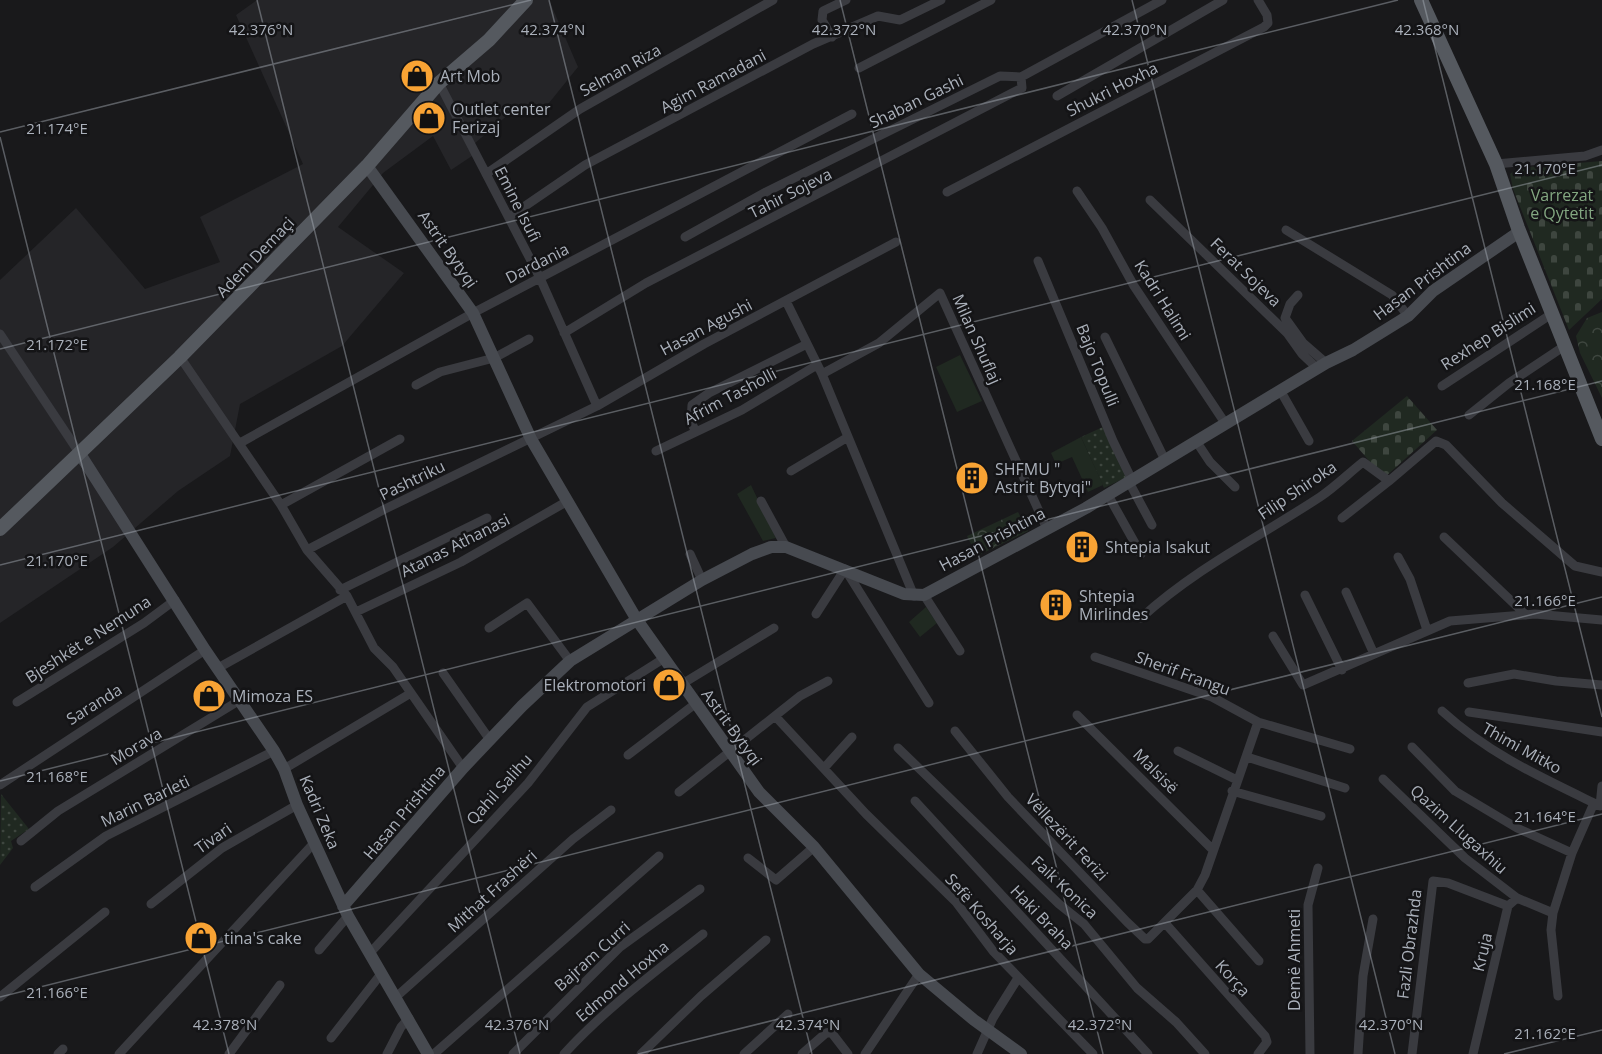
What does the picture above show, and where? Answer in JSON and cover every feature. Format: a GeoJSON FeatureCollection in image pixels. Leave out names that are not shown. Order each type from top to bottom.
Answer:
{"type":"FeatureCollection","features":[{"type":"Feature","properties":{"kind":"main road","name":"Adem Demaçi"},"geometry":{"type":"LineString","coordinates":[[0,529],[180,357],[367,166],[438,83],[489,40],[526,0]]}},
{"type":"Feature","properties":{"kind":"main road","name":"Rexhep Bislimi"},"geometry":{"type":"LineString","coordinates":[[1421,0],[1496,164],[1519,232],[1602,439]]}},
{"type":"Feature","properties":{"kind":"main road","name":"Rexhep Bislimi"},"geometry":{"type":"LineString","coordinates":[[1567,348],[1573,355],[1602,418]]}},
{"type":"Feature","properties":{"kind":"street","name":"Selman Riza"},"geometry":{"type":"LineString","coordinates":[[486,174],[580,109],[773,0]]}},
{"type":"Feature","properties":{"kind":"street"},"geometry":{"type":"LineString","coordinates":[[832,37],[822,20],[823,11],[846,0]]}},
{"type":"Feature","properties":{"kind":"street","name":"Agim Ramadani"},"geometry":{"type":"LineString","coordinates":[[509,217],[585,165],[813,44],[878,16],[900,20],[941,0]]}},
{"type":"Feature","properties":{"kind":"street"},"geometry":{"type":"LineString","coordinates":[[860,68],[991,0]]}},
{"type":"Feature","properties":{"kind":"street","name":"Shaban Gashi"},"geometry":{"type":"LineString","coordinates":[[685,237],[766,192],[1000,76],[1021,76],[1162,0]]}},
{"type":"Feature","properties":{"kind":"street","name":"Shukri Hoxha"},"geometry":{"type":"LineString","coordinates":[[1057,96],[1223,0]]}},
{"type":"Feature","properties":{"kind":"street","name":"Shukri Hoxha"},"geometry":{"type":"LineString","coordinates":[[946,192],[1264,27],[1268,23],[1267,15],[1258,0]]}},
{"type":"Feature","properties":{"kind":"street","name":"Tahir Sojeva"},"geometry":{"type":"LineString","coordinates":[[564,333],[646,283],[1022,88],[1021,76]]}},
{"type":"Feature","properties":{"kind":"street","name":"Emine Isufi"},"geometry":{"type":"LineString","coordinates":[[438,83],[540,278],[597,406]]}},
{"type":"Feature","properties":{"kind":"street","name":"Dardania"},"geometry":{"type":"LineString","coordinates":[[240,443],[472,314],[852,114]]}},
{"type":"Feature","properties":{"kind":"street"},"geometry":{"type":"LineString","coordinates":[[1496,164],[1585,156],[1602,150]]}},
{"type":"Feature","properties":{"kind":"street","name":"Astrit Bytyqi"},"geometry":{"type":"LineString","coordinates":[[367,166],[472,314],[531,439],[566,502],[637,620],[730,753],[759,792],[814,847],[919,974],[974,1020],[990,1029],[1021,1054]]}},
{"type":"Feature","properties":{"kind":"street","name":"Kadri Halimi"},"geometry":{"type":"LineString","coordinates":[[1077,191],[1102,228],[1134,286],[1225,423]]}},
{"type":"Feature","properties":{"kind":"street","name":"Ferat Sojeva"},"geometry":{"type":"LineString","coordinates":[[1150,200],[1287,333],[1302,354],[1322,366]]}},
{"type":"Feature","properties":{"kind":"street"},"geometry":{"type":"LineString","coordinates":[[1286,231],[1392,295],[1408,316]]}},
{"type":"Feature","properties":{"kind":"street","name":"Hasan Prishtina"},"geometry":{"type":"LineString","coordinates":[[919,596],[1108,495],[1164,458],[1353,350],[1408,316],[1433,291],[1519,232]]}},
{"type":"Feature","properties":{"kind":"street","name":"Hasan Agushi"},"geometry":{"type":"LineString","coordinates":[[531,439],[597,406],[704,344],[896,242]]}},
{"type":"Feature","properties":{"kind":"street","name":"Bajo Topulli"},"geometry":{"type":"LineString","coordinates":[[1038,261],[1130,481]]}},
{"type":"Feature","properties":{"kind":"street","name":"Milan Shuflaj"},"geometry":{"type":"LineString","coordinates":[[820,370],[879,343],[940,293],[1047,529]]}},
{"type":"Feature","properties":{"kind":"street"},"geometry":{"type":"LineString","coordinates":[[1298,295],[1290,304],[1286,318],[1322,366]]}},
{"type":"Feature","properties":{"kind":"street"},"geometry":{"type":"LineString","coordinates":[[786,302],[820,370],[919,596],[960,651]]}},
{"type":"Feature","properties":{"kind":"street","name":"Rexhep Bislimi"},"geometry":{"type":"LineString","coordinates":[[1442,386],[1553,313]]}},
{"type":"Feature","properties":{"kind":"street"},"geometry":{"type":"LineString","coordinates":[[0,334],[80,454]]}},
{"type":"Feature","properties":{"kind":"street"},"geometry":{"type":"LineString","coordinates":[[1105,337],[1164,458]]}},
{"type":"Feature","properties":{"kind":"street"},"geometry":{"type":"LineString","coordinates":[[416,385],[440,372],[494,358],[529,339]]}},
{"type":"Feature","properties":{"kind":"street"},"geometry":{"type":"LineString","coordinates":[[696,432],[691,422],[692,405],[709,393],[807,344]]}},
{"type":"Feature","properties":{"kind":"street"},"geometry":{"type":"LineString","coordinates":[[1469,415],[1509,383],[1567,348]]}},
{"type":"Feature","properties":{"kind":"street"},"geometry":{"type":"LineString","coordinates":[[180,357],[281,505],[307,550],[356,612],[374,648],[393,667],[464,768]]}},
{"type":"Feature","properties":{"kind":"street","name":"Afrim Tasholli"},"geometry":{"type":"LineString","coordinates":[[656,451],[820,370]]}},
{"type":"Feature","properties":{"kind":"street"},"geometry":{"type":"LineString","coordinates":[[1280,390],[1309,441]]}},
{"type":"Feature","properties":{"kind":"street"},"geometry":{"type":"LineString","coordinates":[[791,471],[848,437]]}},
{"type":"Feature","properties":{"kind":"street"},"geometry":{"type":"LineString","coordinates":[[281,505],[400,439]]}},
{"type":"Feature","properties":{"kind":"street","name":"Pashtriku"},"geometry":{"type":"LineString","coordinates":[[307,550],[385,509],[531,439]]}},
{"type":"Feature","properties":{"kind":"street"},"geometry":{"type":"LineString","coordinates":[[1196,441],[1210,462],[1235,486]]}},
{"type":"Feature","properties":{"kind":"street"},"geometry":{"type":"LineString","coordinates":[[1342,518],[1436,441],[1446,445],[1502,503],[1575,566],[1602,572]]}},
{"type":"Feature","properties":{"kind":"street","name":"Kadri Zeka"},"geometry":{"type":"LineString","coordinates":[[80,454],[205,650],[274,751],[346,911],[428,1054]]}},
{"type":"Feature","properties":{"kind":"street","name":"Filip Shiroka"},"geometry":{"type":"LineString","coordinates":[[1141,618],[1173,589],[1218,558],[1322,495],[1363,462],[1389,481]]}},
{"type":"Feature","properties":{"kind":"street"},"geometry":{"type":"LineString","coordinates":[[1130,481],[1152,525]]}},
{"type":"Feature","properties":{"kind":"street"},"geometry":{"type":"LineString","coordinates":[[1108,495],[1141,554]]}},
{"type":"Feature","properties":{"kind":"street"},"geometry":{"type":"LineString","coordinates":[[761,501],[786,547],[903,594],[919,596]]}},
{"type":"Feature","properties":{"kind":"street","name":"Atanas Athanasi"},"geometry":{"type":"LineString","coordinates":[[356,612],[461,562],[566,502]]}},
{"type":"Feature","properties":{"kind":"street"},"geometry":{"type":"LineString","coordinates":[[218,668],[343,593],[487,518]]}},
{"type":"Feature","properties":{"kind":"street"},"geometry":{"type":"LineString","coordinates":[[1444,537],[1526,615]]}},
{"type":"Feature","properties":{"kind":"street","name":"Hasan Prishtina"},"geometry":{"type":"LineString","coordinates":[[346,911],[370,878],[464,768],[570,661],[702,580],[752,554],[771,547],[786,547]]}},
{"type":"Feature","properties":{"kind":"street"},"geometry":{"type":"LineString","coordinates":[[690,554],[702,580]]}},
{"type":"Feature","properties":{"kind":"street"},"geometry":{"type":"LineString","coordinates":[[1398,557],[1410,579],[1427,630]]}},
{"type":"Feature","properties":{"kind":"street"},"geometry":{"type":"LineString","coordinates":[[816,614],[845,569]]}},
{"type":"Feature","properties":{"kind":"street"},"geometry":{"type":"LineString","coordinates":[[845,569],[929,704]]}},
{"type":"Feature","properties":{"kind":"street"},"geometry":{"type":"LineString","coordinates":[[1346,592],[1374,654]]}},
{"type":"Feature","properties":{"kind":"street"},"geometry":{"type":"LineString","coordinates":[[1305,595],[1342,670]]}},
{"type":"Feature","properties":{"kind":"street","name":"Bjeshkët e Nemuna"},"geometry":{"type":"LineString","coordinates":[[17,702],[144,623],[175,600]]}},
{"type":"Feature","properties":{"kind":"street"},"geometry":{"type":"LineString","coordinates":[[489,628],[527,603],[570,661]]}},
{"type":"Feature","properties":{"kind":"street"},"geometry":{"type":"LineString","coordinates":[[1273,636],[1303,685],[1342,670],[1450,621],[1526,615],[1602,620]]}},
{"type":"Feature","properties":{"kind":"street"},"geometry":{"type":"LineString","coordinates":[[682,684],[774,628]]}},
{"type":"Feature","properties":{"kind":"street","name":"Saranda"},"geometry":{"type":"LineString","coordinates":[[0,785],[205,650]]}},
{"type":"Feature","properties":{"kind":"street","name":"Sherif Frangu"},"geometry":{"type":"LineString","coordinates":[[1095,657],[1212,696],[1258,722],[1350,748]]}},
{"type":"Feature","properties":{"kind":"street","name":"Qahil Salihu"},"geometry":{"type":"LineString","coordinates":[[369,954],[528,783],[587,707],[663,659]]}},
{"type":"Feature","properties":{"kind":"street"},"geometry":{"type":"LineString","coordinates":[[443,673],[490,740]]}},
{"type":"Feature","properties":{"kind":"street"},"geometry":{"type":"LineString","coordinates":[[1468,683],[1514,674],[1602,685]]}},
{"type":"Feature","properties":{"kind":"street"},"geometry":{"type":"LineString","coordinates":[[679,792],[800,696],[828,681]]}},
{"type":"Feature","properties":{"kind":"street"},"geometry":{"type":"LineString","coordinates":[[284,769],[411,693]]}},
{"type":"Feature","properties":{"kind":"street","name":"Morava"},"geometry":{"type":"LineString","coordinates":[[21,841],[58,811],[240,700]]}},
{"type":"Feature","properties":{"kind":"street"},"geometry":{"type":"LineString","coordinates":[[628,755],[695,704]]}},
{"type":"Feature","properties":{"kind":"street","name":"Thimi Mitko"},"geometry":{"type":"LineString","coordinates":[[1442,711],[1470,737],[1594,803]]}},
{"type":"Feature","properties":{"kind":"street"},"geometry":{"type":"LineString","coordinates":[[1469,712],[1602,732]]}},
{"type":"Feature","properties":{"kind":"street","name":"Malsisë"},"geometry":{"type":"LineString","coordinates":[[1077,715],[1212,849]]}},
{"type":"Feature","properties":{"kind":"street","name":"Sefë Kosharja"},"geometry":{"type":"LineString","coordinates":[[775,716],[825,767],[866,814],[956,902],[993,951],[1093,1054]]}},
{"type":"Feature","properties":{"kind":"street"},"geometry":{"type":"LineString","coordinates":[[1165,923],[1197,890],[1205,875],[1232,790],[1247,757],[1258,722]]}},
{"type":"Feature","properties":{"kind":"street","name":"Vëllezërit Ferizi"},"geometry":{"type":"LineString","coordinates":[[955,731],[1008,797],[1145,939],[1165,923]]}},
{"type":"Feature","properties":{"kind":"street"},"geometry":{"type":"LineString","coordinates":[[825,767],[852,737]]}},
{"type":"Feature","properties":{"kind":"street"},"geometry":{"type":"LineString","coordinates":[[1412,747],[1455,791],[1517,828],[1572,853]]}},
{"type":"Feature","properties":{"kind":"street","name":"Faik Konica"},"geometry":{"type":"LineString","coordinates":[[898,748],[1059,904],[1084,924],[1137,988],[1176,1022],[1205,1054]]}},
{"type":"Feature","properties":{"kind":"street","name":"Marin Barleti"},"geometry":{"type":"LineString","coordinates":[[35,887],[106,836],[274,751]]}},
{"type":"Feature","properties":{"kind":"street"},"geometry":{"type":"LineString","coordinates":[[1178,751],[1237,780]]}},
{"type":"Feature","properties":{"kind":"street"},"geometry":{"type":"LineString","coordinates":[[1247,757],[1345,788]]}},
{"type":"Feature","properties":{"kind":"street","name":"Qazim Llugaxhiu"},"geometry":{"type":"LineString","coordinates":[[1383,779],[1465,858],[1517,898]]}},
{"type":"Feature","properties":{"kind":"street"},"geometry":{"type":"LineString","coordinates":[[1558,996],[1551,930],[1553,913],[1572,853],[1594,803],[1600,806],[1602,786]]}},
{"type":"Feature","properties":{"kind":"street"},"geometry":{"type":"LineString","coordinates":[[1232,790],[1321,816]]}},
{"type":"Feature","properties":{"kind":"street","name":"Haki Braha"},"geometry":{"type":"LineString","coordinates":[[915,801],[1148,1054]]}},
{"type":"Feature","properties":{"kind":"street","name":"Tivari"},"geometry":{"type":"LineString","coordinates":[[151,903],[222,848],[297,805]]}},
{"type":"Feature","properties":{"kind":"street","name":"Mithat Frashëri"},"geometry":{"type":"LineString","coordinates":[[396,997],[573,838],[610,810]]}},
{"type":"Feature","properties":{"kind":"street"},"geometry":{"type":"LineString","coordinates":[[119,1054],[314,843]]}},
{"type":"Feature","properties":{"kind":"street"},"geometry":{"type":"LineString","coordinates":[[747,858],[776,880],[814,847]]}},
{"type":"Feature","properties":{"kind":"street"},"geometry":{"type":"LineString","coordinates":[[434,1054],[659,856]]}},
{"type":"Feature","properties":{"kind":"street","name":"Demë Ahmeti"},"geometry":{"type":"LineString","coordinates":[[1310,1054],[1308,905],[1317,868]]}},
{"type":"Feature","properties":{"kind":"street","name":"Fazli Obrazhda"},"geometry":{"type":"LineString","coordinates":[[1412,1054],[1433,881],[1448,883],[1508,906]]}},
{"type":"Feature","properties":{"kind":"street","name":"Bajram Curri"},"geometry":{"type":"LineString","coordinates":[[513,1054],[620,947],[700,889]]}},
{"type":"Feature","properties":{"kind":"street"},"geometry":{"type":"LineString","coordinates":[[1197,890],[1259,961]]}},
{"type":"Feature","properties":{"kind":"street"},"geometry":{"type":"LineString","coordinates":[[1508,906],[1517,898],[1553,913]]}},
{"type":"Feature","properties":{"kind":"street","name":"Kruja"},"geometry":{"type":"LineString","coordinates":[[1473,1054],[1508,906]]}},
{"type":"Feature","properties":{"kind":"street"},"geometry":{"type":"LineString","coordinates":[[319,950],[346,911]]}},
{"type":"Feature","properties":{"kind":"street"},"geometry":{"type":"LineString","coordinates":[[0,998],[105,912]]}},
{"type":"Feature","properties":{"kind":"street"},"geometry":{"type":"LineString","coordinates":[[1358,1054],[1363,976],[1373,919]]}},
{"type":"Feature","properties":{"kind":"street","name":"Korça"},"geometry":{"type":"LineString","coordinates":[[1165,923],[1265,1036],[1267,1042],[1258,1054]]}},
{"type":"Feature","properties":{"kind":"street","name":"Edmond Hoxha"},"geometry":{"type":"LineString","coordinates":[[564,1054],[582,1034],[702,934]]}},
{"type":"Feature","properties":{"kind":"street"},"geometry":{"type":"LineString","coordinates":[[640,1054],[708,989],[766,940]]}},
{"type":"Feature","properties":{"kind":"street"},"geometry":{"type":"LineString","coordinates":[[331,1038],[381,974]]}},
{"type":"Feature","properties":{"kind":"street"},"geometry":{"type":"LineString","coordinates":[[865,1054],[919,974]]}},
{"type":"Feature","properties":{"kind":"street"},"geometry":{"type":"LineString","coordinates":[[976,1054],[1018,978]]}},
{"type":"Feature","properties":{"kind":"street"},"geometry":{"type":"LineString","coordinates":[[229,1054],[280,985]]}},
{"type":"Feature","properties":{"kind":"street"},"geometry":{"type":"LineString","coordinates":[[744,1054],[788,1014]]}},
{"type":"Feature","properties":{"kind":"street"},"geometry":{"type":"LineString","coordinates":[[387,1054],[401,1027],[409,1018]]}},
{"type":"Feature","properties":{"kind":"street"},"geometry":{"type":"LineString","coordinates":[[802,1054],[826,1033],[831,1032],[848,1054]]}},
{"type":"Feature","properties":{"kind":"shaded area"},"geometry":{"type":"Polygon","coordinates":[[[257,0],[549,0],[578,67],[549,103],[510,113],[474,144],[472,156],[451,170],[433,136],[383,173],[338,227],[404,273],[342,346],[240,404],[230,456],[178,491],[113,547],[0,623],[0,280],[76,208],[145,289],[220,262],[200,217],[303,164],[236,15],[257,0]]]}},
{"type":"Feature","properties":{"kind":"green space","name":"Varrezat e Qytetit"},"geometry":{"type":"Polygon","coordinates":[[[1602,161],[1602,299],[1569,330],[1513,189],[1510,174],[1517,168],[1602,161]]]}},
{"type":"Feature","properties":{"kind":"green space"},"geometry":{"type":"Polygon","coordinates":[[[1602,312],[1602,398],[1580,353],[1576,336],[1587,318],[1602,312]]]}},
{"type":"Feature","properties":{"kind":"green space"},"geometry":{"type":"Polygon","coordinates":[[[960,355],[982,401],[957,412],[936,367],[960,355]]]}},
{"type":"Feature","properties":{"kind":"green space"},"geometry":{"type":"Polygon","coordinates":[[[1407,396],[1437,430],[1384,478],[1352,441],[1407,396]]]}},
{"type":"Feature","properties":{"kind":"green space"},"geometry":{"type":"Polygon","coordinates":[[[1105,426],[1129,476],[1104,488],[1081,437],[1105,426]]]}},
{"type":"Feature","properties":{"kind":"green space"},"geometry":{"type":"Polygon","coordinates":[[[1081,437],[1103,485],[1088,492],[1072,457],[1056,464],[1051,453],[1081,437]]]}},
{"type":"Feature","properties":{"kind":"green space"},"geometry":{"type":"Polygon","coordinates":[[[751,485],[776,538],[763,541],[737,494],[751,485]]]}},
{"type":"Feature","properties":{"kind":"green space"},"geometry":{"type":"Polygon","coordinates":[[[1018,512],[1028,531],[977,556],[967,536],[1018,512]]]}},
{"type":"Feature","properties":{"kind":"green space"},"geometry":{"type":"Polygon","coordinates":[[[926,607],[937,623],[920,637],[909,622],[926,607]]]}},
{"type":"Feature","properties":{"kind":"green space"},"geometry":{"type":"Polygon","coordinates":[[[1,794],[29,829],[11,841],[13,848],[0,865],[1,794]]]}},
{"type":"Feature","properties":{"kind":"place","name":"Art Mob"},"geometry":{"type":"Point","coordinates":[417,76]}},
{"type":"Feature","properties":{"kind":"place","name":"Outlet center Ferizaj"},"geometry":{"type":"Point","coordinates":[429,118]}},
{"type":"Feature","properties":{"kind":"place","name":"SHFMU \" Astrit Bytyqi\""},"geometry":{"type":"Point","coordinates":[972,478]}},
{"type":"Feature","properties":{"kind":"place","name":"Shtepia Isakut"},"geometry":{"type":"Point","coordinates":[1082,547]}},
{"type":"Feature","properties":{"kind":"place","name":"Shtepia Mirlindes"},"geometry":{"type":"Point","coordinates":[1056,605]}},
{"type":"Feature","properties":{"kind":"place","name":"Elektromotori"},"geometry":{"type":"Point","coordinates":[669,685]}},
{"type":"Feature","properties":{"kind":"place","name":"Mimoza ES"},"geometry":{"type":"Point","coordinates":[209,696]}},
{"type":"Feature","properties":{"kind":"place","name":"tina's cake"},"geometry":{"type":"Point","coordinates":[201,938]}}]}
